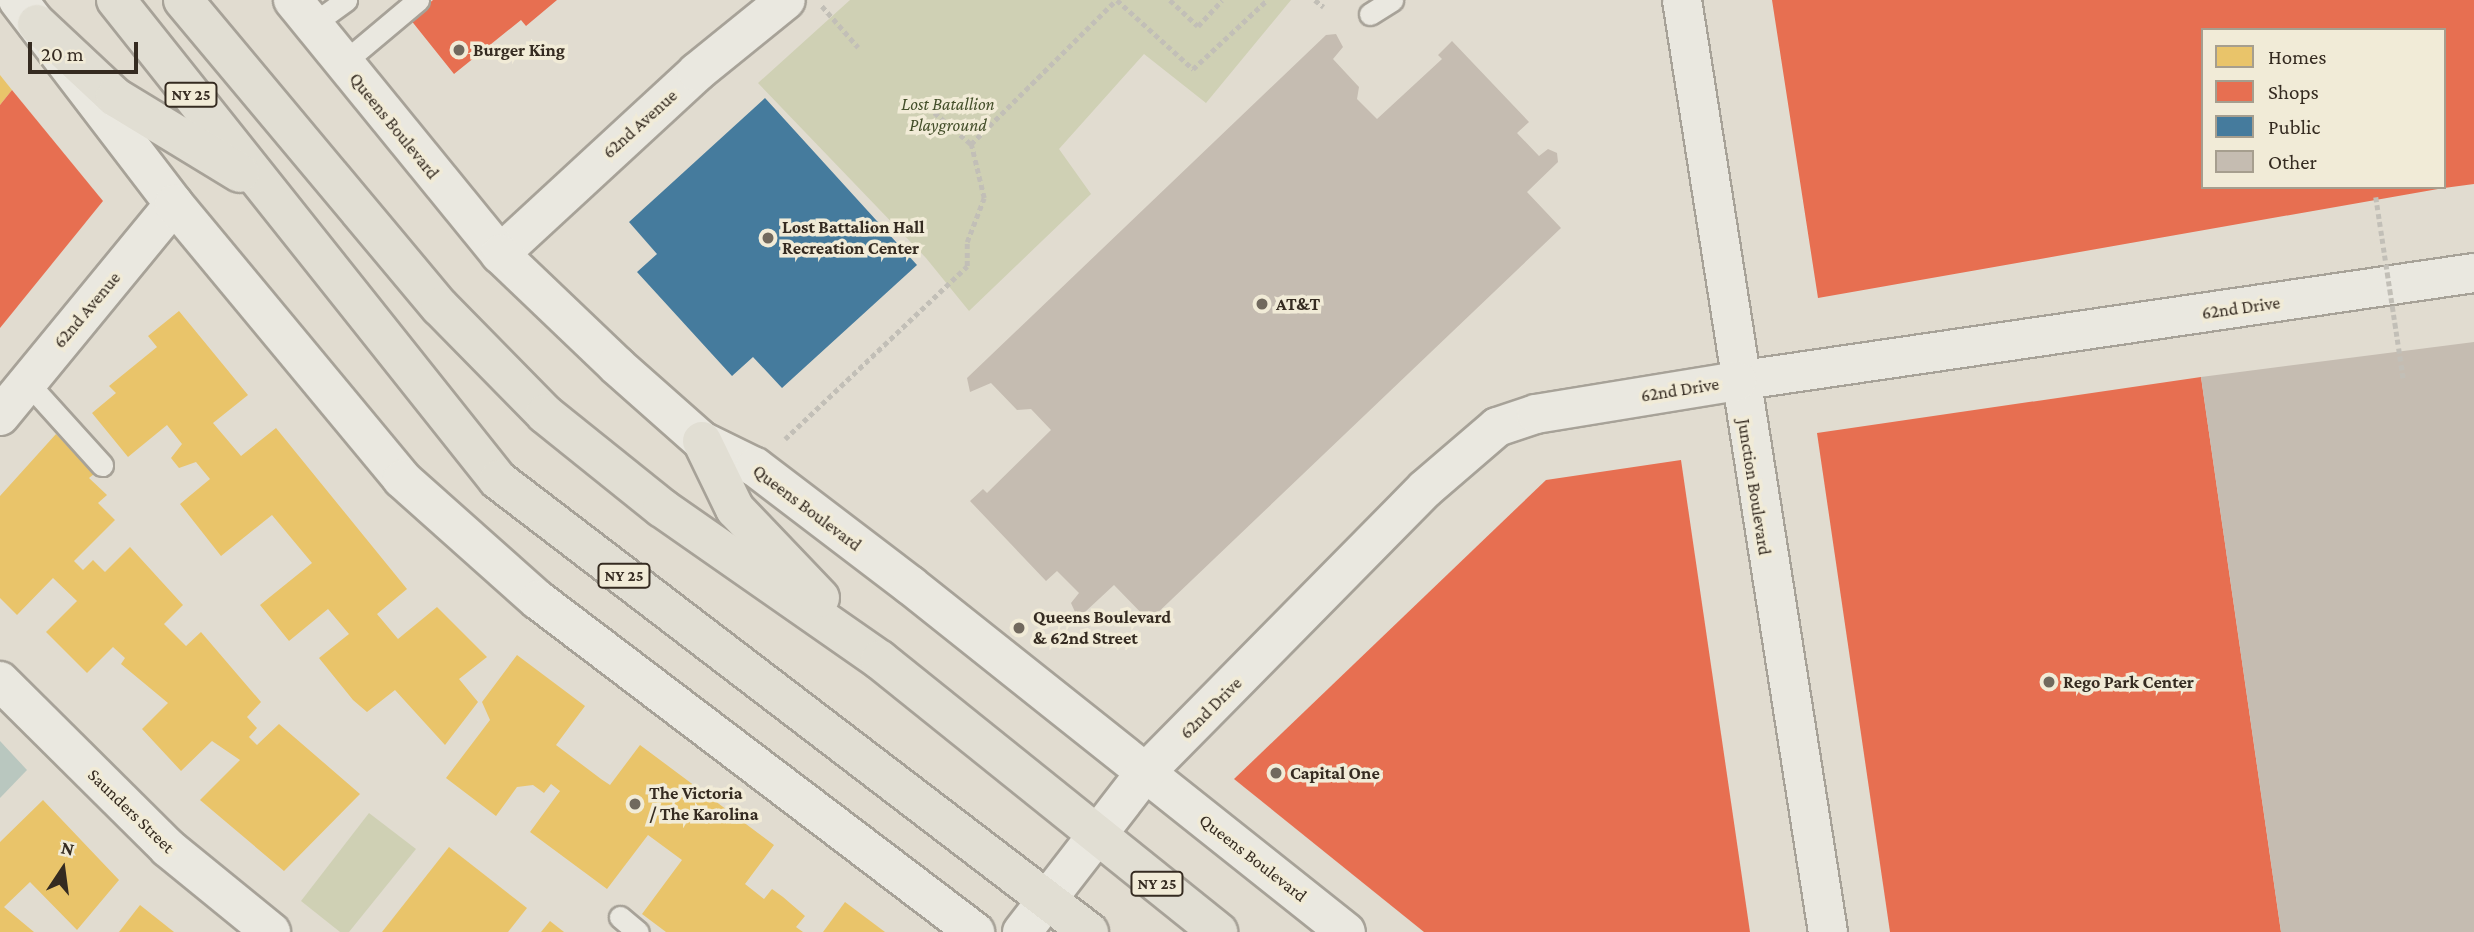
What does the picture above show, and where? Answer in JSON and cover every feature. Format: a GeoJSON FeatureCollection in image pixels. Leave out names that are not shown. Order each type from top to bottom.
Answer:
{"type":"FeatureCollection","features":[{"type":"Feature","properties":{"kind":"main road","name":"NY 25"},"geometry":{"type":"LineString","coordinates":[[116,0],[498,480],[1058,883],[1089,932]]}},
{"type":"Feature","properties":{"kind":"main road","name":"NY 25"},"geometry":{"type":"LineString","coordinates":[[183,0],[440,307],[545,414],[662,508],[880,660],[1218,932]]}},
{"type":"Feature","properties":{"kind":"main road"},"geometry":{"type":"LineString","coordinates":[[28,12],[115,97],[265,189]]}},
{"type":"Feature","properties":{"kind":"main road"},"geometry":{"type":"LineString","coordinates":[[702,441],[735,509],[880,660]]}},
{"type":"Feature","properties":{"kind":"street","name":"Junction Boulevard"},"geometry":{"type":"LineString","coordinates":[[1682,0],[1737,381],[1828,932]]}},
{"type":"Feature","properties":{"kind":"street","name":"62nd Avenue"},"geometry":{"type":"LineString","coordinates":[[500,254],[697,72],[804,3]]}},
{"type":"Feature","properties":{"kind":"street"},"geometry":{"type":"LineString","coordinates":[[28,12],[174,204],[402,479],[538,600],[975,932]]}},
{"type":"Feature","properties":{"kind":"street","name":"Queens Boulevard"},"geometry":{"type":"LineString","coordinates":[[303,12],[500,254],[702,441],[766,476],[1094,728],[1144,774],[1346,932]]}},
{"type":"Feature","properties":{"kind":"street","name":"62nd Avenue"},"geometry":{"type":"LineString","coordinates":[[0,416],[174,204]]}},
{"type":"Feature","properties":{"kind":"street","name":"62nd Drive"},"geometry":{"type":"LineString","coordinates":[[1021,932],[1144,774],[1425,489],[1497,427],[1536,414],[1737,381],[2474,273]]}},
{"type":"Feature","properties":{"kind":"street","name":"Saunders Street"},"geometry":{"type":"LineString","coordinates":[[0,681],[168,848],[271,932]]}},
{"type":"Feature","properties":{"kind":"lane"},"geometry":{"type":"LineString","coordinates":[[303,12],[346,0]]}},
{"type":"Feature","properties":{"kind":"lane"},"geometry":{"type":"LineString","coordinates":[[343,63],[418,0]]}},
{"type":"Feature","properties":{"kind":"lane"},"geometry":{"type":"LineString","coordinates":[[1370,14],[1392,0]]}},
{"type":"Feature","properties":{"kind":"lane"},"geometry":{"type":"LineString","coordinates":[[27,382],[102,465]]}},
{"type":"Feature","properties":{"kind":"lane"},"geometry":{"type":"LineString","coordinates":[[620,917],[638,932]]}},
{"type":"Feature","properties":{"kind":"path"},"geometry":{"type":"LineString","coordinates":[[971,145],[1116,0],[1193,69],[1267,0]]}},
{"type":"Feature","properties":{"kind":"path"},"geometry":{"type":"LineString","coordinates":[[1170,0],[1198,26],[1223,0]]}},
{"type":"Feature","properties":{"kind":"path"},"geometry":{"type":"LineString","coordinates":[[1315,0],[1324,7]]}},
{"type":"Feature","properties":{"kind":"path"},"geometry":{"type":"LineString","coordinates":[[804,3],[858,47]]}},
{"type":"Feature","properties":{"kind":"path"},"geometry":{"type":"LineString","coordinates":[[785,439],[967,266],[967,242],[984,198],[971,145],[928,107]]}},
{"type":"Feature","properties":{"kind":"path"},"geometry":{"type":"LineString","coordinates":[[2376,197],[2404,382]]}},
{"type":"Feature","properties":{"kind":"green space","name":"Lost Batallion Playground"},"geometry":{"type":"Polygon","coordinates":[[[850,0],[1291,0],[1206,103],[1144,54],[1059,149],[1091,194],[969,311],[926,258],[758,83],[850,0]]]}},
{"type":"Feature","properties":{"kind":"green space"},"geometry":{"type":"Polygon","coordinates":[[[369,813],[416,849],[349,932],[340,932],[301,901],[369,813]]]}},
{"type":"Feature","properties":{"kind":"shaded area"},"geometry":{"type":"Polygon","coordinates":[[[0,741],[27,770],[0,798],[0,741]]]}},
{"type":"Feature","properties":{"kind":"building: Homes"},"geometry":{"type":"Polygon","coordinates":[[[0,75],[12,90],[0,105],[0,75]]]}},
{"type":"Feature","properties":{"kind":"building: Homes"},"geometry":{"type":"Polygon","coordinates":[[[179,311],[248,395],[213,423],[241,456],[276,428],[407,589],[377,614],[398,639],[437,607],[487,657],[459,679],[478,702],[445,745],[395,690],[367,712],[353,700],[319,658],[349,634],[328,609],[289,641],[260,605],[312,563],[272,515],[221,556],[180,504],[210,479],[196,462],[179,468],[171,458],[182,444],[167,425],[128,457],[92,413],[116,393],[109,386],[157,347],[148,336],[179,311]]]}},
{"type":"Feature","properties":{"kind":"building: Homes"},"geometry":{"type":"Polygon","coordinates":[[[56,434],[94,474],[89,478],[107,495],[98,503],[115,520],[74,561],[83,570],[93,560],[105,572],[130,547],[183,605],[164,624],[186,646],[201,632],[261,702],[247,717],[257,728],[249,737],[257,745],[279,724],[360,794],[284,871],[200,800],[240,760],[212,741],[181,771],[142,729],[168,703],[121,664],[125,658],[113,647],[87,673],[46,632],[77,601],[53,578],[17,615],[0,598],[0,496],[56,434]]]}},
{"type":"Feature","properties":{"kind":"building: Homes","name":"The Victoria / The Karolina"},"geometry":{"type":"Polygon","coordinates":[[[517,655],[585,706],[556,745],[601,779],[610,785],[640,745],[774,845],[745,884],[764,899],[772,889],[783,897],[805,916],[796,927],[803,932],[666,932],[642,914],[682,860],[648,835],[607,889],[530,832],[560,791],[551,784],[544,793],[533,785],[517,787],[496,816],[446,778],[490,720],[482,702],[517,655]]]}},
{"type":"Feature","properties":{"kind":"building: Homes"},"geometry":{"type":"Polygon","coordinates":[[[43,800],[119,880],[77,930],[30,882],[4,907],[34,932],[0,932],[0,842],[43,800]]]}},
{"type":"Feature","properties":{"kind":"building: Homes"},"geometry":{"type":"Polygon","coordinates":[[[449,847],[527,908],[508,932],[382,932],[449,847]]]}},
{"type":"Feature","properties":{"kind":"building: Homes"},"geometry":{"type":"Polygon","coordinates":[[[845,902],[885,932],[823,932],[845,902]]]}},
{"type":"Feature","properties":{"kind":"building: Homes"},"geometry":{"type":"Polygon","coordinates":[[[140,905],[174,932],[119,932],[140,905]]]}},
{"type":"Feature","properties":{"kind":"building: Homes"},"geometry":{"type":"Polygon","coordinates":[[[550,921],[564,932],[541,932],[550,921]]]}},
{"type":"Feature","properties":{"kind":"building: Shops","name":"Burger King"},"geometry":{"type":"Polygon","coordinates":[[[433,0],[557,0],[526,26],[521,20],[454,74],[410,19],[433,0]]]}},
{"type":"Feature","properties":{"kind":"building: Shops"},"geometry":{"type":"Polygon","coordinates":[[[1772,0],[2474,0],[2474,184],[2446,188],[2446,28],[2201,28],[2201,189],[2438,189],[1818,298],[1772,0]]]}},
{"type":"Feature","properties":{"kind":"building: Shops"},"geometry":{"type":"Polygon","coordinates":[[[12,90],[103,201],[0,328],[0,105],[12,90]]]}},
{"type":"Feature","properties":{"kind":"building: Shops","name":"Rego Park Center"},"geometry":{"type":"Polygon","coordinates":[[[2201,377],[2281,932],[1890,932],[1817,433],[2201,377]]]}},
{"type":"Feature","properties":{"kind":"building: Shops"},"geometry":{"type":"Polygon","coordinates":[[[1681,460],[1750,932],[1424,932],[1234,779],[1546,480],[1681,460]]]}},
{"type":"Feature","properties":{"kind":"building: Public","name":"Lost Battalion Hall Recreation Center"},"geometry":{"type":"Polygon","coordinates":[[[765,98],[917,265],[782,388],[753,357],[732,376],[637,272],[657,254],[629,222],[765,98]]]}},
{"type":"Feature","properties":{"kind":"building: Other","name":"AT&T"},"geometry":{"type":"Polygon","coordinates":[[[1336,34],[1343,47],[1333,59],[1359,87],[1357,99],[1377,119],[1442,59],[1438,55],[1452,41],[1529,122],[1517,133],[1539,156],[1548,149],[1557,153],[1558,162],[1527,192],[1561,228],[1149,621],[1114,585],[1085,612],[1075,612],[1071,603],[1079,593],[1057,571],[1046,581],[970,501],[983,489],[987,493],[1051,430],[1031,409],[1017,410],[991,383],[970,392],[967,378],[1326,35],[1336,34]]]}},
{"type":"Feature","properties":{"kind":"building: Other"},"geometry":{"type":"Polygon","coordinates":[[[2474,342],[2474,932],[2281,932],[2201,377],[2474,342]]]}},
{"type":"Feature","properties":{"kind":"place","name":"Burger King"},"geometry":{"type":"Point","coordinates":[459,50]}},
{"type":"Feature","properties":{"kind":"place","name":"Lost Battalion Hall Recreation Center"},"geometry":{"type":"Point","coordinates":[768,238]}},
{"type":"Feature","properties":{"kind":"place","name":"AT&T"},"geometry":{"type":"Point","coordinates":[1262,304]}},
{"type":"Feature","properties":{"kind":"place","name":"Queens Boulevard & 62nd Street"},"geometry":{"type":"Point","coordinates":[1019,628]}},
{"type":"Feature","properties":{"kind":"place","name":"Rego Park Center"},"geometry":{"type":"Point","coordinates":[2049,682]}},
{"type":"Feature","properties":{"kind":"place","name":"Capital One"},"geometry":{"type":"Point","coordinates":[1276,773]}},
{"type":"Feature","properties":{"kind":"place","name":"The Victoria / The Karolina"},"geometry":{"type":"Point","coordinates":[635,804]}}]}
